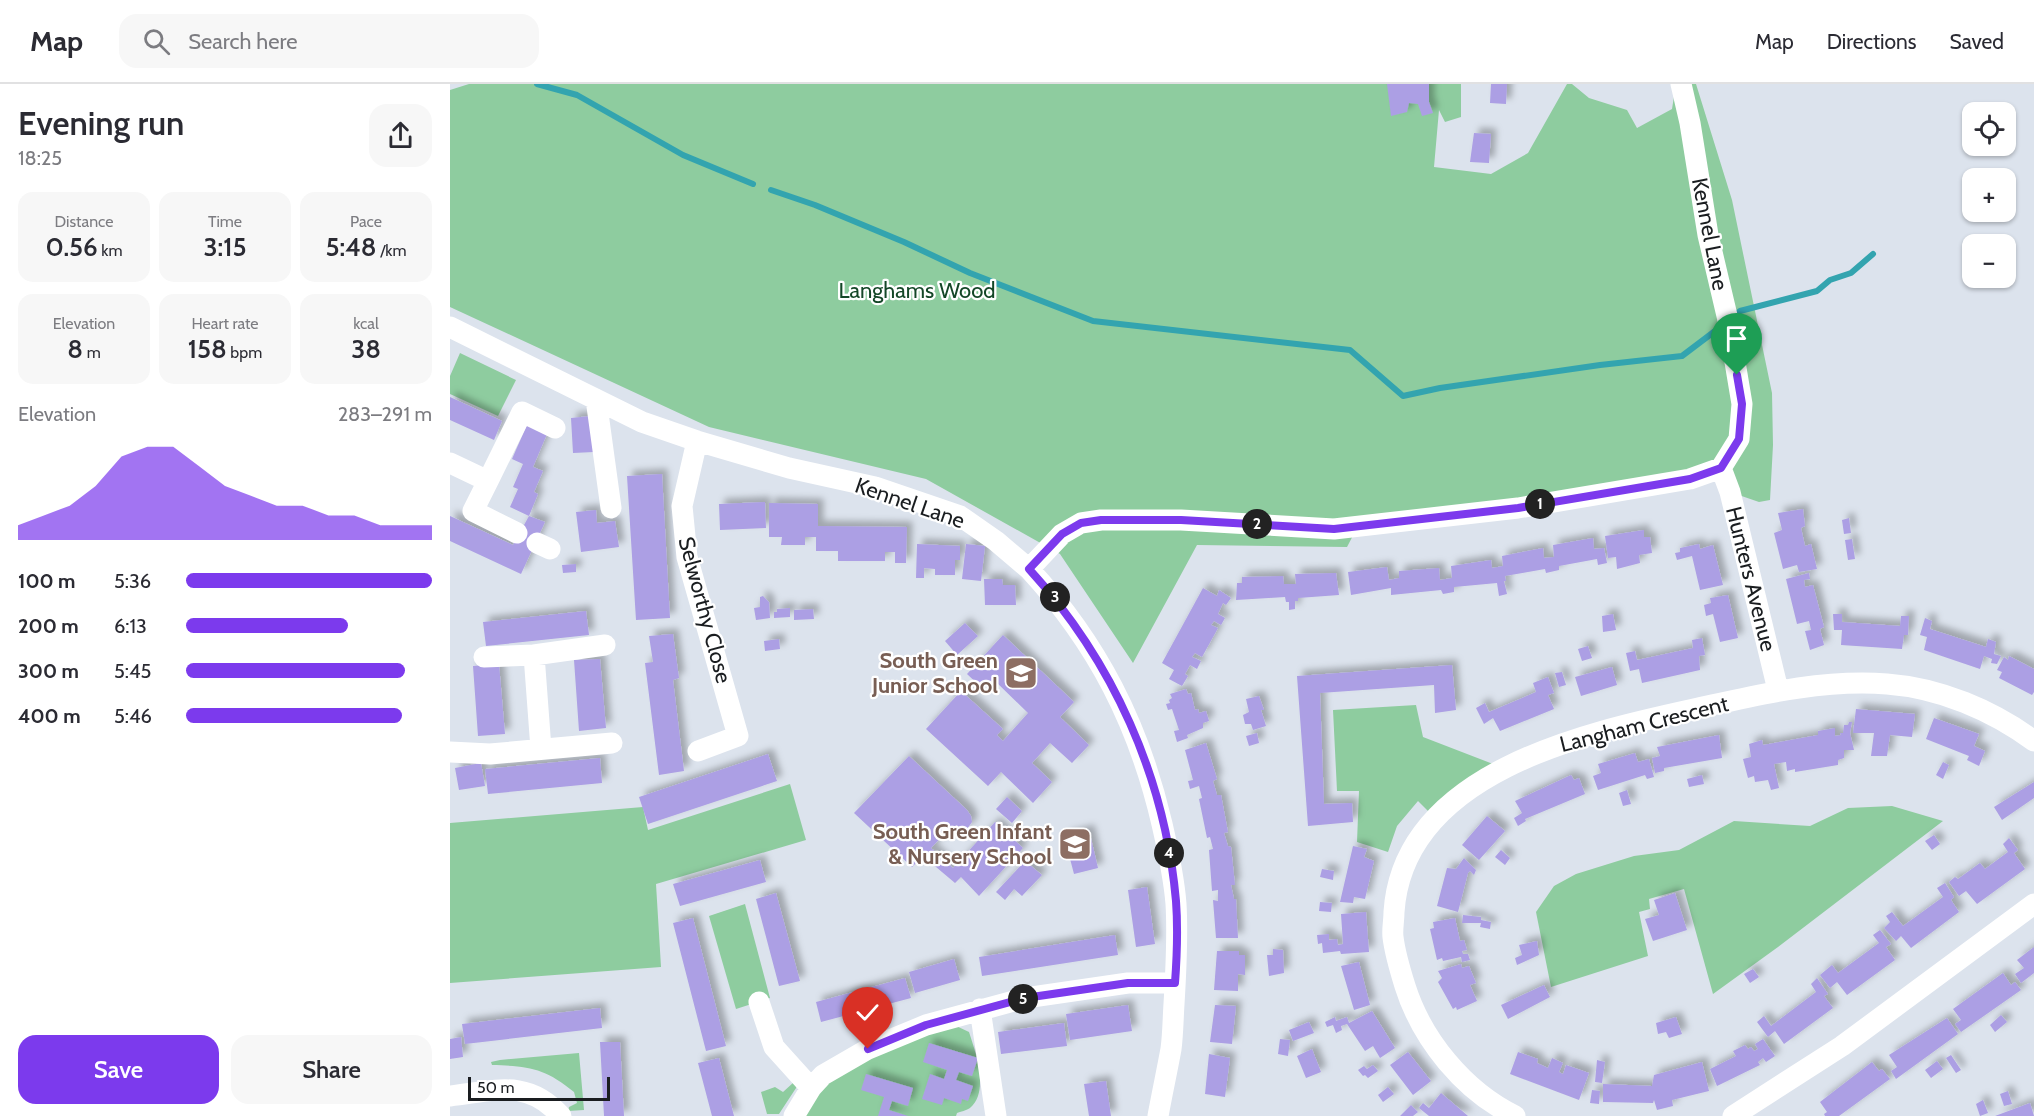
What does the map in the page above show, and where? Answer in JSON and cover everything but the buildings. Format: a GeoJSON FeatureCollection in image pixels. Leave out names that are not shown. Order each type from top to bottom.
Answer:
{"type":"FeatureCollection","features":[{"type":"Feature","properties":{"kind":"street","name":"Kennel Lane"},"geometry":{"type":"LineString","coordinates":[[1681,84],[1690,123],[1708,235],[1728,320],[1742,404],[1739,439],[1721,468]]}},
{"type":"Feature","properties":{"kind":"street","name":"Kennel Lane"},"geometry":{"type":"LineString","coordinates":[[450,327],[642,422],[789,468],[875,487],[960,516],[996,541],[1029,569],[1058,601],[1085,638],[1108,676],[1142,750],[1172,863],[1176,903],[1175,983],[1171,1049],[1158,1116]]}},
{"type":"Feature","properties":{"kind":"street"},"geometry":{"type":"LineString","coordinates":[[596,399],[611,508]]}},
{"type":"Feature","properties":{"kind":"street"},"geometry":{"type":"LineString","coordinates":[[517,533],[472,512],[522,412],[555,428]]}},
{"type":"Feature","properties":{"kind":"street","name":"Selworthy Close"},"geometry":{"type":"LineString","coordinates":[[697,441],[682,506],[687,557],[738,736],[698,751]]}},
{"type":"Feature","properties":{"kind":"street"},"geometry":{"type":"LineString","coordinates":[[450,463],[488,482]]}},
{"type":"Feature","properties":{"kind":"street"},"geometry":{"type":"LineString","coordinates":[[1029,569],[1062,534],[1081,523],[1101,520],[1181,520],[1334,529],[1518,508],[1690,479],[1721,468]]}},
{"type":"Feature","properties":{"kind":"street","name":"Hunters Avenue"},"geometry":{"type":"LineString","coordinates":[[1721,468],[1730,492],[1778,690]]}},
{"type":"Feature","properties":{"kind":"street"},"geometry":{"type":"LineString","coordinates":[[484,657],[534,655],[605,645]]}},
{"type":"Feature","properties":{"kind":"street"},"geometry":{"type":"LineString","coordinates":[[534,655],[540,748]]}},
{"type":"Feature","properties":{"kind":"street","name":"Langham Crescent"},"geometry":{"type":"LineString","coordinates":[[1515,1116],[1487,1101],[1453,1069],[1422,1024],[1409,999],[1399,968],[1393,937],[1396,895],[1405,864],[1423,833],[1446,808],[1472,788],[1549,748],[1589,734],[1778,690],[1842,682],[1901,686],[1952,697],[2031,732]]}},
{"type":"Feature","properties":{"kind":"street"},"geometry":{"type":"LineString","coordinates":[[450,752],[490,754],[612,743]]}},
{"type":"Feature","properties":{"kind":"street"},"geometry":{"type":"LineString","coordinates":[[1733,1116],[1851,1040],[2034,904]]}},
{"type":"Feature","properties":{"kind":"street"},"geometry":{"type":"LineString","coordinates":[[794,1116],[811,1088],[823,1075],[868,1049],[926,1025],[1025,998],[1128,983],[1175,983]]}},
{"type":"Feature","properties":{"kind":"street"},"geometry":{"type":"LineString","coordinates":[[759,1002],[774,1047],[811,1088]]}},
{"type":"Feature","properties":{"kind":"street"},"geometry":{"type":"LineString","coordinates":[[980,1009],[996,1116]]}},
{"type":"Feature","properties":{"kind":"street"},"geometry":{"type":"LineString","coordinates":[[450,1096],[508,1089],[533,1093],[549,1103],[561,1116]]}},
{"type":"Feature","properties":{"kind":"green space","name":"Langhams Wood"},"geometry":{"type":"Polygon","coordinates":[[[469,84],[1461,84],[1461,117],[1445,122],[1439,110],[1434,167],[1491,174],[1528,153],[1567,84],[1572,84],[1589,98],[1627,110],[1637,128],[1672,109],[1676,84],[1696,84],[1732,200],[1772,393],[1773,445],[1770,500],[1759,502],[1730,492],[1724,479],[1358,526],[1347,547],[1197,545],[1133,663],[1060,554],[926,479],[709,427],[450,307],[450,90],[469,84]]]}},
{"type":"Feature","properties":{"kind":"green space"},"geometry":{"type":"Polygon","coordinates":[[[460,353],[516,380],[498,416],[450,394],[450,376],[460,353]]]}},
{"type":"Feature","properties":{"kind":"green space"},"geometry":{"type":"Polygon","coordinates":[[[1416,705],[1423,737],[1506,769],[1435,818],[1418,801],[1397,826],[1388,852],[1357,842],[1359,791],[1337,791],[1333,710],[1416,705]]]}},
{"type":"Feature","properties":{"kind":"green space"},"geometry":{"type":"Polygon","coordinates":[[[790,784],[806,840],[656,884],[661,967],[450,983],[450,823],[643,807],[648,830],[790,784]]]}},
{"type":"Feature","properties":{"kind":"green space"},"geometry":{"type":"Polygon","coordinates":[[[1892,806],[1943,821],[1713,994],[1684,889],[1649,899],[1650,909],[1639,912],[1648,956],[1551,987],[1536,912],[1554,886],[1576,874],[1634,856],[1679,850],[1734,821],[1810,826],[1848,808],[1892,806]]]}},
{"type":"Feature","properties":{"kind":"green space"},"geometry":{"type":"Polygon","coordinates":[[[745,904],[770,998],[736,1009],[709,916],[745,904]]]}},
{"type":"Feature","properties":{"kind":"green space"},"geometry":{"type":"Polygon","coordinates":[[[952,1024],[969,1032],[977,1060],[979,1092],[970,1108],[957,1113],[956,1116],[801,1116],[807,1102],[846,1068],[952,1024]]]}},
{"type":"Feature","properties":{"kind":"green space"},"geometry":{"type":"Polygon","coordinates":[[[579,1053],[584,1110],[568,1111],[569,1107],[577,1103],[574,1092],[545,1073],[516,1066],[492,1065],[491,1062],[500,1060],[579,1053]]]}},
{"type":"Feature","properties":{"kind":"green space"},"geometry":{"type":"Polygon","coordinates":[[[794,1082],[798,1085],[779,1114],[767,1114],[761,1092],[775,1087],[783,1092],[794,1082]]]}},
{"type":"Feature","properties":{"kind":"waterway"},"geometry":{"type":"LineString","coordinates":[[537,84],[577,95],[683,155],[753,184]]}},
{"type":"Feature","properties":{"kind":"waterway"},"geometry":{"type":"LineString","coordinates":[[771,190],[815,205],[904,242],[970,273],[1093,321],[1350,350],[1403,396],[1440,388],[1600,365],[1682,356],[1723,325]]}},
{"type":"Feature","properties":{"kind":"waterway"},"geometry":{"type":"LineString","coordinates":[[1731,318],[1740,311],[1817,291],[1830,280],[1851,273],[1873,254]]}},
{"type":"Feature","properties":{"kind":"place","name":"South Green Junior School"},"geometry":{"type":"Point","coordinates":[1021,673]}},
{"type":"Feature","properties":{"kind":"place","name":"South Green Infant & Nursery School"},"geometry":{"type":"Point","coordinates":[1075,844]}},
{"type":"Feature","properties":{"kind":"route"},"geometry":{"type":"LineString","coordinates":[[868,1049],[926,1025],[1025,998],[1128,983],[1175,983],[1176,903],[1172,863],[1142,750],[1108,676],[1085,638],[1058,601],[1029,569],[1062,534],[1081,523],[1101,520],[1181,520],[1334,529],[1518,508],[1690,479],[1721,468],[1739,439],[1742,404],[1737,375]]}}]}
